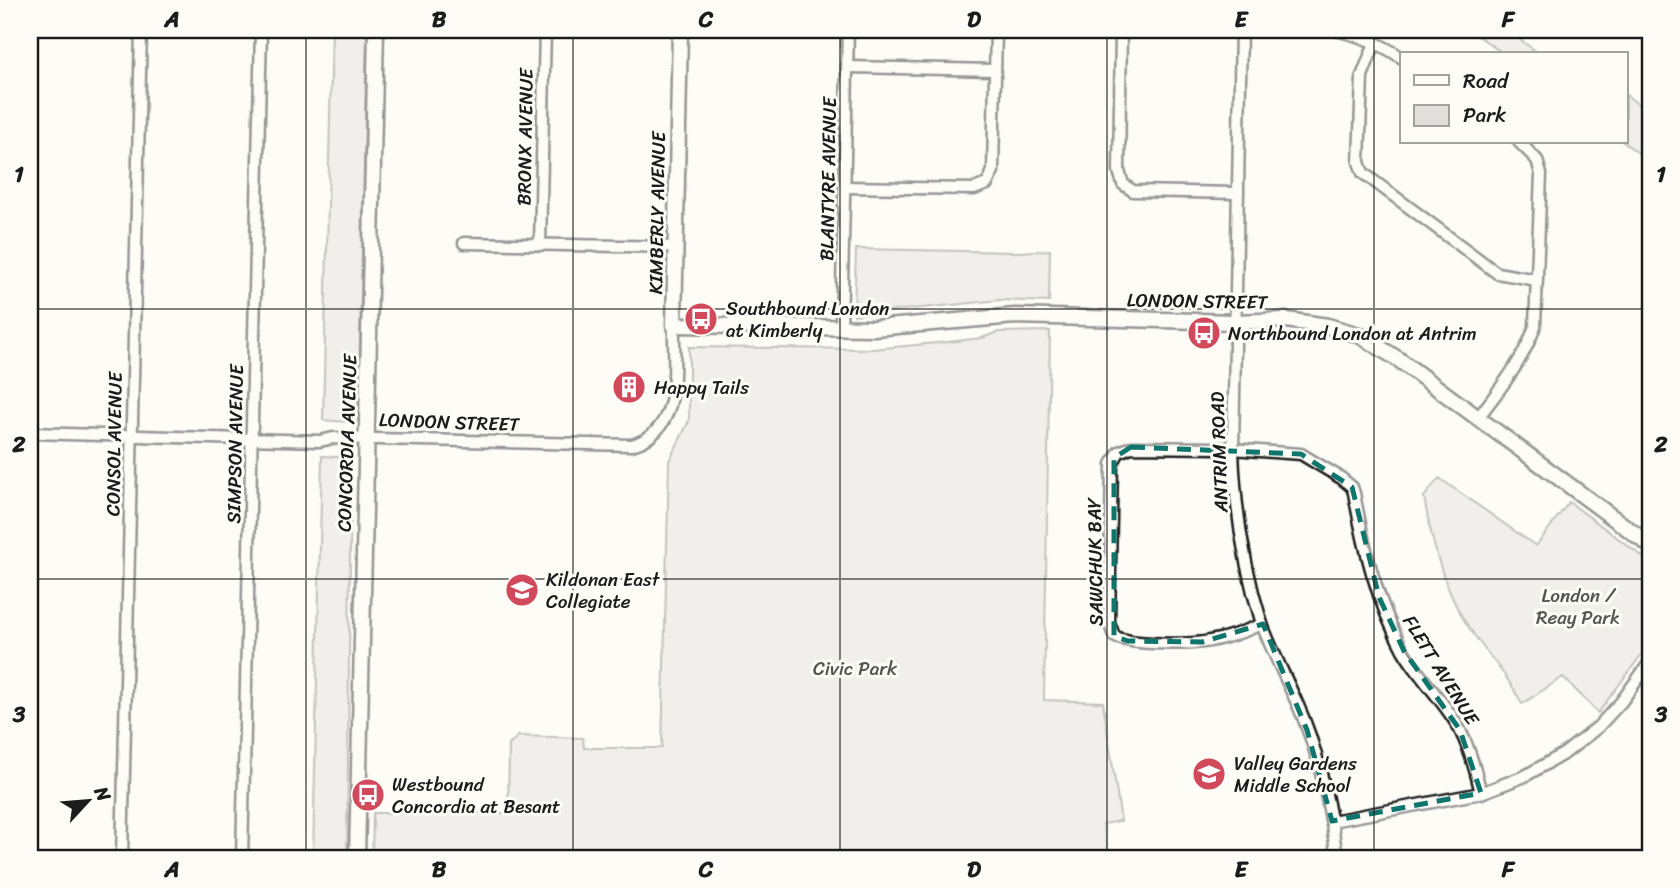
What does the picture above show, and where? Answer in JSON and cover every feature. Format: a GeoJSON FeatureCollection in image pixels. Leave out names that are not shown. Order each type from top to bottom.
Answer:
{"type":"FeatureCollection","features":[{"type":"Feature","properties":{"kind":"street","name":"CONSOL AVENUE"},"geometry":{"type":"LineString","coordinates":[[122,858],[141,30]]}},
{"type":"Feature","properties":{"kind":"street","name":"SIMPSON AVENUE"},"geometry":{"type":"LineString","coordinates":[[242,858],[261,30]]}},
{"type":"Feature","properties":{"kind":"street","name":"CONCORDIA AVENUE"},"geometry":{"type":"LineString","coordinates":[[357,858],[376,30]]}},
{"type":"Feature","properties":{"kind":"street","name":"BRONX AVENUE"},"geometry":{"type":"LineString","coordinates":[[540,245],[545,30]]}},
{"type":"Feature","properties":{"kind":"street","name":"KIMBERLY AVENUE"},"geometry":{"type":"LineString","coordinates":[[672,397],[680,30]]}},
{"type":"Feature","properties":{"kind":"street","name":"BLANTYRE AVENUE"},"geometry":{"type":"LineString","coordinates":[[841,329],[848,30]]}},
{"type":"Feature","properties":{"kind":"street"},"geometry":{"type":"LineString","coordinates":[[845,187],[974,189],[987,184],[993,171],[996,30]]}},
{"type":"Feature","properties":{"kind":"street"},"geometry":{"type":"LineString","coordinates":[[1121,30],[1119,171],[1123,184],[1133,191],[1238,193]]}},
{"type":"Feature","properties":{"kind":"street","name":"ANTRIM ROAD"},"geometry":{"type":"LineString","coordinates":[[1241,30],[1233,450],[1240,536],[1262,624],[1307,730],[1332,821],[1337,858]]}},
{"type":"Feature","properties":{"kind":"street"},"geometry":{"type":"LineString","coordinates":[[1335,30],[1352,33],[1400,57]]}},
{"type":"Feature","properties":{"kind":"street"},"geometry":{"type":"LineString","coordinates":[[1375,43],[1362,76],[1359,162],[1363,173],[1497,273],[1537,280]]}},
{"type":"Feature","properties":{"kind":"street"},"geometry":{"type":"LineString","coordinates":[[848,67],[995,70]]}},
{"type":"Feature","properties":{"kind":"street"},"geometry":{"type":"LineString","coordinates":[[1478,418],[1517,366],[1535,326],[1541,174],[1538,160],[1521,144]]}},
{"type":"Feature","properties":{"kind":"street"},"geometry":{"type":"LineString","coordinates":[[464,243],[675,247]]}},
{"type":"Feature","properties":{"kind":"street","name":"LONDON STREET"},"geometry":{"type":"LineString","coordinates":[[674,324],[841,329],[896,327],[1015,316],[1235,322],[1286,320],[1328,326],[1359,335],[1398,359],[1650,545]]}},
{"type":"Feature","properties":{"kind":"street","name":"LONDON STREET"},"geometry":{"type":"LineString","coordinates":[[30,433],[320,441],[333,438],[632,445],[646,440],[659,428],[669,414],[672,397]]}},
{"type":"Feature","properties":{"kind":"street","name":"SAWCHUK BAY"},"geometry":{"type":"LineString","coordinates":[[1233,450],[1131,447],[1119,452],[1114,458],[1110,629],[1114,636],[1128,641],[1202,642],[1225,638],[1262,624]]}},
{"type":"Feature","properties":{"kind":"street","name":"FLETT AVENUE"},"geometry":{"type":"LineString","coordinates":[[1233,450],[1301,454],[1352,487],[1367,564],[1392,628],[1404,651],[1460,730],[1481,793]]}},
{"type":"Feature","properties":{"kind":"street"},"geometry":{"type":"LineString","coordinates":[[1332,821],[1481,793],[1525,776],[1573,748],[1614,710],[1650,662]]}},
{"type":"Feature","properties":{"kind":"highlighted area"},"geometry":{"type":"Polygon","coordinates":[[[1131,447],[1301,454],[1352,487],[1379,597],[1404,651],[1460,730],[1481,793],[1332,821],[1307,730],[1263,624],[1202,642],[1128,641],[1114,636],[1114,458],[1131,447]]]}},
{"type":"Feature","properties":{"kind":"green space"},"geometry":{"type":"Polygon","coordinates":[[[332,30],[367,30],[358,423],[323,420],[332,30]]]}},
{"type":"Feature","properties":{"kind":"green space"},"geometry":{"type":"Polygon","coordinates":[[[1470,30],[1506,30],[1537,52],[1501,52],[1470,30]]]}},
{"type":"Feature","properties":{"kind":"green space"},"geometry":{"type":"Polygon","coordinates":[[[1628,96],[1650,113],[1650,161],[1626,144],[1628,144],[1628,96]]]}},
{"type":"Feature","properties":{"kind":"green space"},"geometry":{"type":"Polygon","coordinates":[[[856,249],[1019,252],[1050,250],[1049,302],[1000,300],[854,315],[856,249]]]}},
{"type":"Feature","properties":{"kind":"green space","name":"Civic Park"},"geometry":{"type":"Polygon","coordinates":[[[1050,331],[1044,700],[1103,702],[1121,821],[1103,824],[1110,858],[372,858],[373,813],[508,813],[509,745],[518,736],[583,738],[584,748],[662,748],[669,461],[689,421],[689,347],[873,349],[982,338],[998,332],[1050,331]]]}},
{"type":"Feature","properties":{"kind":"green space"},"geometry":{"type":"Polygon","coordinates":[[[322,456],[351,458],[347,858],[313,858],[322,456]]]}},
{"type":"Feature","properties":{"kind":"green space","name":"London / Reay Park"},"geometry":{"type":"Polygon","coordinates":[[[1439,478],[1536,546],[1569,502],[1650,562],[1650,643],[1598,713],[1563,677],[1522,704],[1471,631],[1449,592],[1430,529],[1424,497],[1439,478]]]}},
{"type":"Feature","properties":{"kind":"green space"},"geometry":{"type":"Polygon","coordinates":[[[1321,851],[1321,858],[1271,858],[1321,851]]]}},
{"type":"Feature","properties":{"kind":"place","name":"Southbound London at Kimberly"},"geometry":{"type":"Point","coordinates":[701,319]}},
{"type":"Feature","properties":{"kind":"place","name":"Northbound London at Antrim"},"geometry":{"type":"Point","coordinates":[1204,333]}},
{"type":"Feature","properties":{"kind":"place","name":"Happy Tails"},"geometry":{"type":"Point","coordinates":[629,387]}},
{"type":"Feature","properties":{"kind":"place","name":"Kildonan East Collegiate"},"geometry":{"type":"Point","coordinates":[522,590]}},
{"type":"Feature","properties":{"kind":"place","name":"Valley Gardens Middle School"},"geometry":{"type":"Point","coordinates":[1209,774]}},
{"type":"Feature","properties":{"kind":"place","name":"Westbound Concordia at Besant"},"geometry":{"type":"Point","coordinates":[368,795]}}]}
